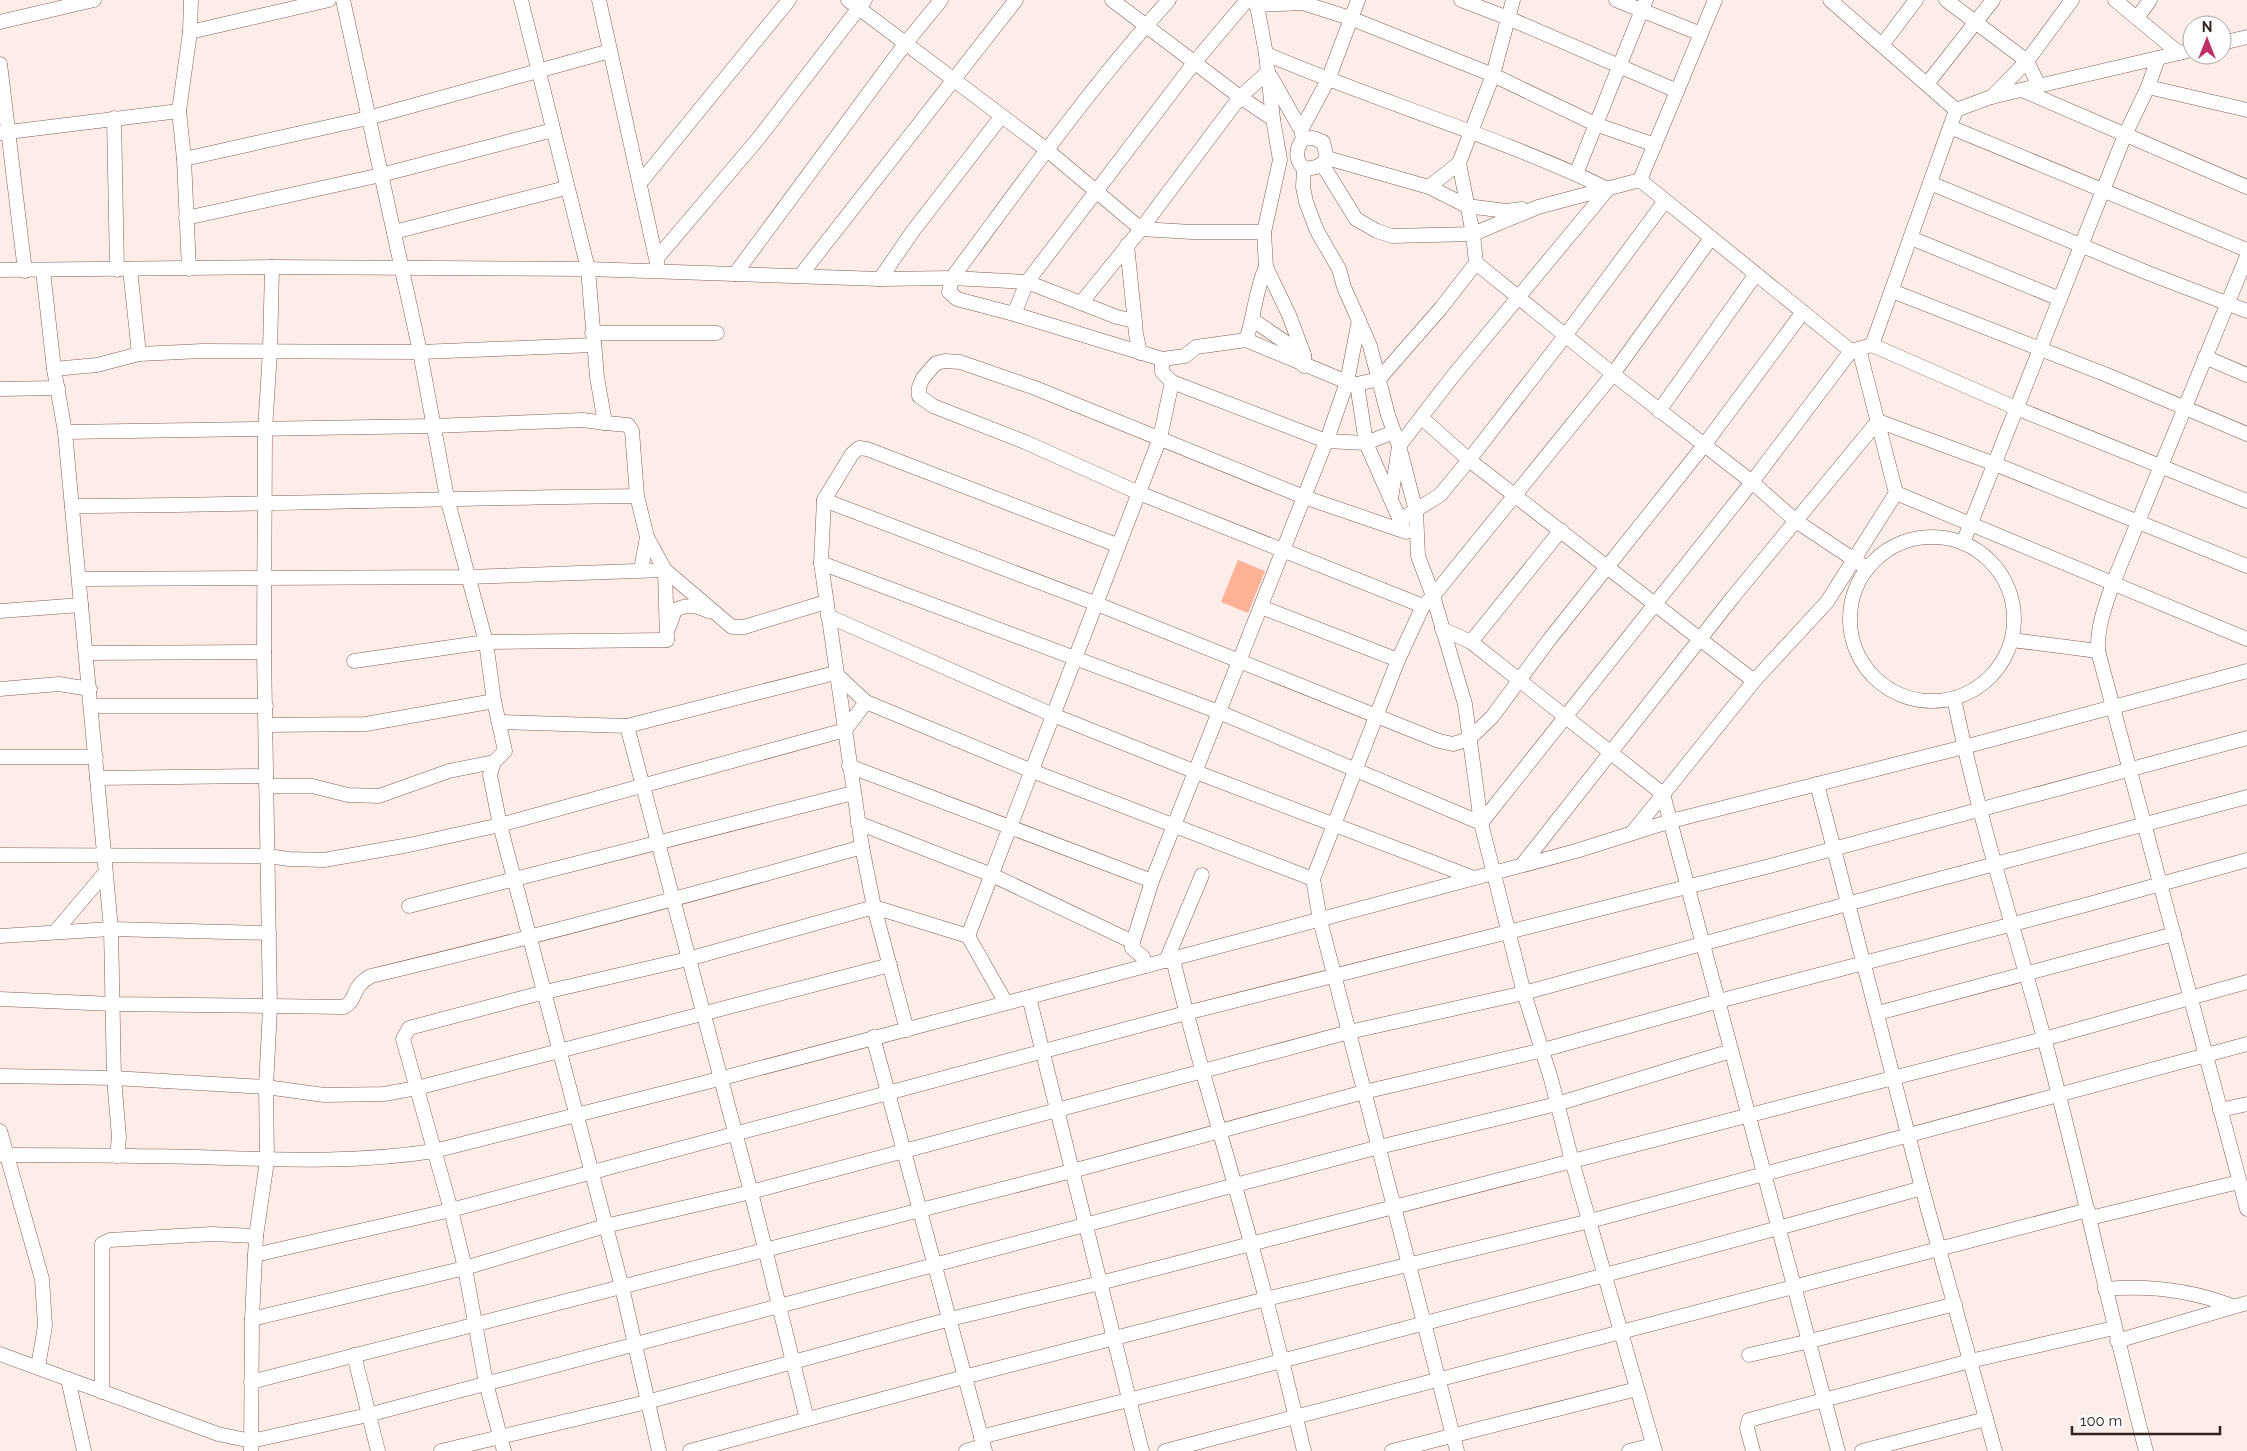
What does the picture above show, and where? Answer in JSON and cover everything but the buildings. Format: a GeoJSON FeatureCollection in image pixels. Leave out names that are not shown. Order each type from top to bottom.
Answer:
{"type":"FeatureCollection","features":[{"type":"Feature","properties":{"kind":"street"},"geometry":{"type":"LineString","coordinates":[[0,22],[94,0]]}},
{"type":"Feature","properties":{"kind":"street"},"geometry":{"type":"LineString","coordinates":[[189,268],[184,159],[179,112],[190,32],[191,0]]}},
{"type":"Feature","properties":{"kind":"street"},"geometry":{"type":"LineString","coordinates":[[190,32],[329,0]]}},
{"type":"Feature","properties":{"kind":"street"},"geometry":{"type":"LineString","coordinates":[[342,0],[420,352],[447,498],[486,642],[494,701],[505,751],[494,762],[490,775],[500,825],[545,992],[590,1173],[622,1287],[658,1451]]}},
{"type":"Feature","properties":{"kind":"street"},"geometry":{"type":"LineString","coordinates":[[520,0],[588,270],[597,377],[605,423]]}},
{"type":"Feature","properties":{"kind":"street"},"geometry":{"type":"LineString","coordinates":[[599,0],[658,265]]}},
{"type":"Feature","properties":{"kind":"street"},"geometry":{"type":"LineString","coordinates":[[640,183],[790,0]]}},
{"type":"Feature","properties":{"kind":"street"},"geometry":{"type":"LineString","coordinates":[[735,274],[905,44],[941,0]]}},
{"type":"Feature","properties":{"kind":"street"},"geometry":{"type":"LineString","coordinates":[[800,276],[1016,0]]}},
{"type":"Feature","properties":{"kind":"street"},"geometry":{"type":"LineString","coordinates":[[1112,0],[1194,63],[1273,119]]}},
{"type":"Feature","properties":{"kind":"street"},"geometry":{"type":"LineString","coordinates":[[1169,0],[1047,150],[952,278],[948,292],[952,296],[1162,359],[1185,356],[1196,347],[1246,340],[1304,360],[1352,383],[1379,379],[1441,308],[1476,263],[1473,234],[1459,163]]}},
{"type":"Feature","properties":{"kind":"street"},"geometry":{"type":"LineString","coordinates":[[1358,0],[1328,80],[1302,135],[1296,156],[1299,164],[1304,169],[1303,187],[1306,202],[1317,231],[1339,269],[1344,287],[1370,346],[1416,511],[1418,556],[1428,601],[1442,629],[1465,704],[1481,823],[1508,932],[1524,993],[1543,1050],[1572,1161],[1654,1448],[1629,1451]]}},
{"type":"Feature","properties":{"kind":"street"},"geometry":{"type":"LineString","coordinates":[[1461,0],[1508,18],[1618,68],[1677,91]]}},
{"type":"Feature","properties":{"kind":"street"},"geometry":{"type":"LineString","coordinates":[[1429,187],[1459,163],[1493,75],[1513,0]]}},
{"type":"Feature","properties":{"kind":"street"},"geometry":{"type":"LineString","coordinates":[[1616,0],[1643,6],[1701,34]]}},
{"type":"Feature","properties":{"kind":"street"},"geometry":{"type":"LineString","coordinates":[[1640,180],[1715,0]]}},
{"type":"Feature","properties":{"kind":"street"},"geometry":{"type":"LineString","coordinates":[[1882,45],[1916,0]]}},
{"type":"Feature","properties":{"kind":"street"},"geometry":{"type":"LineString","coordinates":[[1946,0],[2026,61],[2039,86]]}},
{"type":"Feature","properties":{"kind":"street"},"geometry":{"type":"LineString","coordinates":[[1926,84],[1994,0]]}},
{"type":"Feature","properties":{"kind":"street"},"geometry":{"type":"LineString","coordinates":[[1991,97],[2026,61],[2072,0]]}},
{"type":"Feature","properties":{"kind":"street"},"geometry":{"type":"LineString","coordinates":[[2114,0],[2182,48]]}},
{"type":"Feature","properties":{"kind":"street"},"geometry":{"type":"LineString","coordinates":[[2137,18],[2150,0]]}},
{"type":"Feature","properties":{"kind":"street"},"geometry":{"type":"LineString","coordinates":[[1253,2],[1266,54],[1273,119],[1280,160],[1264,232],[1266,266],[1289,315],[1304,360]]}},
{"type":"Feature","properties":{"kind":"street"},"geometry":{"type":"LineString","coordinates":[[1014,314],[1027,282],[1096,190],[1194,63],[1253,2],[1303,3],[1350,18],[1493,75],[1596,124],[1654,145]]}},
{"type":"Feature","properties":{"kind":"street"},"geometry":{"type":"LineString","coordinates":[[1838,2],[1882,45],[1956,110]]}},
{"type":"Feature","properties":{"kind":"street"},"geometry":{"type":"LineString","coordinates":[[658,265],[758,139],[857,3],[905,44],[1047,150],[1141,228],[1192,232],[1264,232]]}},
{"type":"Feature","properties":{"kind":"street"},"geometry":{"type":"LineString","coordinates":[[1576,174],[1643,6]]}},
{"type":"Feature","properties":{"kind":"street"},"geometry":{"type":"LineString","coordinates":[[2232,41],[2247,37]]}},
{"type":"Feature","properties":{"kind":"street"},"geometry":{"type":"LineString","coordinates":[[184,159],[368,118],[610,51]]}},
{"type":"Feature","properties":{"kind":"street"},"geometry":{"type":"LineString","coordinates":[[1956,110],[1991,97],[2182,52]]}},
{"type":"Feature","properties":{"kind":"street"},"geometry":{"type":"LineString","coordinates":[[1266,54],[1328,80],[1471,132],[1576,174],[1608,189]]}},
{"type":"Feature","properties":{"kind":"street"},"geometry":{"type":"LineString","coordinates":[[1963,543],[2125,135],[2148,87],[2158,58]]}},
{"type":"Feature","properties":{"kind":"street"},"geometry":{"type":"LineString","coordinates":[[0,64],[5,133],[25,271]]}},
{"type":"Feature","properties":{"kind":"street"},"geometry":{"type":"LineString","coordinates":[[1081,303],[1141,228],[1240,97],[1268,72]]}},
{"type":"Feature","properties":{"kind":"street"},"geometry":{"type":"LineString","coordinates":[[1268,72],[1302,135],[1323,142],[1324,161],[1356,219],[1376,231],[1392,236],[1413,237],[1473,234],[1538,207]]}},
{"type":"Feature","properties":{"kind":"street"},"geometry":{"type":"LineString","coordinates":[[2148,87],[2247,110]]}},
{"type":"Feature","properties":{"kind":"street"},"geometry":{"type":"LineString","coordinates":[[2022,90],[2247,187]]}},
{"type":"Feature","properties":{"kind":"street"},"geometry":{"type":"LineString","coordinates":[[1481,823],[1861,348],[1892,291],[1956,110]]}},
{"type":"Feature","properties":{"kind":"street"},"geometry":{"type":"LineString","coordinates":[[5,133],[114,118],[179,112]]}},
{"type":"Feature","properties":{"kind":"street"},"geometry":{"type":"LineString","coordinates":[[880,279],[1001,116]]}},
{"type":"Feature","properties":{"kind":"street"},"geometry":{"type":"LineString","coordinates":[[114,118],[124,270],[139,354]]}},
{"type":"Feature","properties":{"kind":"street"},"geometry":{"type":"LineString","coordinates":[[1950,127],[2104,189],[2247,250]]}},
{"type":"Feature","properties":{"kind":"street"},"geometry":{"type":"LineString","coordinates":[[186,218],[381,176],[553,130]]}},
{"type":"Feature","properties":{"kind":"street"},"geometry":{"type":"LineString","coordinates":[[1304,169],[1314,168],[1324,161],[1429,187],[1467,206],[1506,211],[1538,207],[1640,180]]}},
{"type":"Feature","properties":{"kind":"street"},"geometry":{"type":"LineString","coordinates":[[1640,180],[1803,312],[1861,348],[2247,501]]}},
{"type":"Feature","properties":{"kind":"street"},"geometry":{"type":"LineString","coordinates":[[1930,183],[2247,311]]}},
{"type":"Feature","properties":{"kind":"street"},"geometry":{"type":"LineString","coordinates":[[394,232],[566,188]]}},
{"type":"Feature","properties":{"kind":"street"},"geometry":{"type":"LineString","coordinates":[[1391,499],[1399,446],[1453,376],[1608,189]]}},
{"type":"Feature","properties":{"kind":"street"},"geometry":{"type":"LineString","coordinates":[[1403,526],[1416,511],[1440,495],[1469,460],[1565,336],[1665,201]]}},
{"type":"Feature","properties":{"kind":"street"},"geometry":{"type":"LineString","coordinates":[[1457,1451],[1320,920],[1313,879],[1398,660],[1428,601],[1613,374],[1711,238]]}},
{"type":"Feature","properties":{"kind":"street"},"geometry":{"type":"LineString","coordinates":[[1911,238],[2060,299]]}},
{"type":"Feature","properties":{"kind":"street"},"geometry":{"type":"LineString","coordinates":[[1127,246],[1134,321],[1140,353]]}},
{"type":"Feature","properties":{"kind":"street"},"geometry":{"type":"LineString","coordinates":[[2247,256],[2113,583],[2099,626],[2098,651],[2192,998],[2220,1110],[2241,1166],[2239,1182],[2247,1209]]}},
{"type":"Feature","properties":{"kind":"street"},"geometry":{"type":"LineString","coordinates":[[1476,263],[1520,297],[1565,336],[1752,482],[1796,521],[1867,568]]}},
{"type":"Feature","properties":{"kind":"street"},"geometry":{"type":"LineString","coordinates":[[0,270],[272,267],[588,270],[658,265],[735,274],[880,279],[952,278],[1027,282],[1117,317],[1134,321]]}},
{"type":"Feature","properties":{"kind":"street"},"geometry":{"type":"LineString","coordinates":[[1246,340],[1253,320],[1258,282],[1266,266]]}},
{"type":"Feature","properties":{"kind":"street"},"geometry":{"type":"LineString","coordinates":[[251,1446],[252,1319],[256,1236],[267,1160],[266,1087],[270,1008],[264,578],[265,430],[270,351],[272,267]]}},
{"type":"Feature","properties":{"kind":"street"},"geometry":{"type":"LineString","coordinates":[[43,271],[54,369],[65,432],[92,706],[103,855],[111,929],[114,1078],[119,1137],[117,1156]]}},
{"type":"Feature","properties":{"kind":"street"},"geometry":{"type":"LineString","coordinates":[[1659,410],[1756,274]]}},
{"type":"Feature","properties":{"kind":"street"},"geometry":{"type":"LineString","coordinates":[[1892,291],[2247,434]]}},
{"type":"Feature","properties":{"kind":"street"},"geometry":{"type":"LineString","coordinates":[[824,500],[1097,604],[1439,741],[1453,744],[1469,739],[1492,717],[1704,444],[1803,312]]}},
{"type":"Feature","properties":{"kind":"street"},"geometry":{"type":"LineString","coordinates":[[1253,320],[1304,360]]}},
{"type":"Feature","properties":{"kind":"street"},"geometry":{"type":"LineString","coordinates":[[1146,966],[1143,957],[1132,948],[1152,881],[1326,441],[1352,383],[1359,320]]}},
{"type":"Feature","properties":{"kind":"street"},"geometry":{"type":"LineString","coordinates":[[54,369],[97,364],[139,354],[270,351],[420,352],[593,339],[717,334]]}},
{"type":"Feature","properties":{"kind":"street"},"geometry":{"type":"LineString","coordinates":[[1632,833],[1754,681],[1827,602],[1855,561],[1896,492],[1861,348]]}},
{"type":"Feature","properties":{"kind":"street"},"geometry":{"type":"LineString","coordinates":[[2205,358],[2247,375]]}},
{"type":"Feature","properties":{"kind":"street"},"geometry":{"type":"LineString","coordinates":[[1162,359],[1162,372],[1172,382],[1326,441],[1366,443],[1394,432]]}},
{"type":"Feature","properties":{"kind":"street"},"geometry":{"type":"LineString","coordinates":[[1403,526],[1304,497],[1035,388],[960,362],[945,361],[936,363],[923,378],[919,387],[919,396],[925,403],[1025,442],[1139,493],[1283,549],[1428,601]]}},
{"type":"Feature","properties":{"kind":"street"},"geometry":{"type":"LineString","coordinates":[[968,936],[1097,604],[1117,545],[1160,438],[1172,382]]}},
{"type":"Feature","properties":{"kind":"street"},"geometry":{"type":"LineString","coordinates":[[1352,383],[1366,443],[1418,556]]}},
{"type":"Feature","properties":{"kind":"street"},"geometry":{"type":"LineString","coordinates":[[0,389],[58,388]]}},
{"type":"Feature","properties":{"kind":"street"},"geometry":{"type":"LineString","coordinates":[[1422,418],[1469,460],[1657,603],[1754,681]]}},
{"type":"Feature","properties":{"kind":"street"},"geometry":{"type":"LineString","coordinates":[[65,432],[265,430],[583,420],[628,425],[632,431],[637,496],[647,537],[665,570],[725,624]]}},
{"type":"Feature","properties":{"kind":"street"},"geometry":{"type":"LineString","coordinates":[[1878,420],[1995,464],[2247,566]]}},
{"type":"Feature","properties":{"kind":"street"},"geometry":{"type":"LineString","coordinates":[[1522,865],[1612,753],[1700,638],[1878,420]]}},
{"type":"Feature","properties":{"kind":"street"},"geometry":{"type":"LineString","coordinates":[[907,1030],[874,906],[848,766],[845,730],[835,673],[821,563],[824,500],[852,454],[859,448],[867,449],[1117,545]]}},
{"type":"Feature","properties":{"kind":"street"},"geometry":{"type":"LineString","coordinates":[[1896,492],[2247,639]]}},
{"type":"Feature","properties":{"kind":"street"},"geometry":{"type":"LineString","coordinates":[[72,506],[265,505],[447,498],[637,496]]}},
{"type":"Feature","properties":{"kind":"street"},"geometry":{"type":"LineString","coordinates":[[1471,642],[1561,530]]}},
{"type":"Feature","properties":{"kind":"street"},"geometry":{"type":"LineString","coordinates":[[641,570],[647,537]]}},
{"type":"Feature","properties":{"kind":"street"},"geometry":{"type":"LineString","coordinates":[[1921,537],[1942,537],[1963,543],[1985,556],[2002,575],[2012,598],[2012,640],[1996,671],[1977,688],[1954,698],[1928,701],[1903,696],[1880,683],[1863,664],[1852,641],[1849,615],[1854,590],[1867,568],[1882,553],[1901,543],[1921,537]]}},
{"type":"Feature","properties":{"kind":"street"},"geometry":{"type":"LineString","coordinates":[[821,563],[1219,712],[1481,823]]}},
{"type":"Feature","properties":{"kind":"street"},"geometry":{"type":"LineString","coordinates":[[79,579],[468,577],[665,570]]}},
{"type":"Feature","properties":{"kind":"street"},"geometry":{"type":"LineString","coordinates":[[665,570],[667,640]]}},
{"type":"Feature","properties":{"kind":"street"},"geometry":{"type":"LineString","coordinates":[[667,640],[670,619],[675,610],[684,606],[706,609],[725,624],[732,627],[744,626],[826,602]]}},
{"type":"Feature","properties":{"kind":"street"},"geometry":{"type":"LineString","coordinates":[[0,611],[81,604]]}},
{"type":"Feature","properties":{"kind":"street"},"geometry":{"type":"LineString","coordinates":[[1261,607],[1398,660]]}},
{"type":"Feature","properties":{"kind":"street"},"geometry":{"type":"LineString","coordinates":[[828,616],[1053,714],[1196,772],[1474,878]]}},
{"type":"Feature","properties":{"kind":"street"},"geometry":{"type":"LineString","coordinates":[[1442,629],[1471,642],[1663,794],[1686,887],[1719,1001],[1838,1451]]}},
{"type":"Feature","properties":{"kind":"street"},"geometry":{"type":"LineString","coordinates":[[354,661],[486,642],[667,640]]}},
{"type":"Feature","properties":{"kind":"street"},"geometry":{"type":"LineString","coordinates":[[2012,640],[2098,651]]}},
{"type":"Feature","properties":{"kind":"street"},"geometry":{"type":"LineString","coordinates":[[87,654],[264,652]]}},
{"type":"Feature","properties":{"kind":"street"},"geometry":{"type":"LineString","coordinates":[[3,1155],[327,1161],[396,1157],[434,1151],[719,1079],[873,1037],[907,1030],[1494,873],[1671,822],[1964,747],[2247,671]]}},
{"type":"Feature","properties":{"kind":"street"},"geometry":{"type":"LineString","coordinates":[[835,673],[866,702],[1032,771],[1313,879]]}},
{"type":"Feature","properties":{"kind":"street"},"geometry":{"type":"LineString","coordinates":[[499,722],[627,726],[835,673]]}},
{"type":"Feature","properties":{"kind":"street"},"geometry":{"type":"LineString","coordinates":[[0,689],[59,684],[90,689]]}},
{"type":"Feature","properties":{"kind":"street"},"geometry":{"type":"LineString","coordinates":[[1954,698],[1979,809],[2044,1039],[2056,1093],[2089,1214],[2105,1289],[2146,1451]]}},
{"type":"Feature","properties":{"kind":"street"},"geometry":{"type":"LineString","coordinates":[[266,726],[366,724],[494,701]]}},
{"type":"Feature","properties":{"kind":"street"},"geometry":{"type":"LineString","coordinates":[[0,855],[268,856],[324,860],[409,846],[500,825],[845,730],[866,702]]}},
{"type":"Feature","properties":{"kind":"street"},"geometry":{"type":"LineString","coordinates":[[92,706],[266,706]]}},
{"type":"Feature","properties":{"kind":"street"},"geometry":{"type":"LineString","coordinates":[[627,726],[808,1419]]}},
{"type":"Feature","properties":{"kind":"street"},"geometry":{"type":"LineString","coordinates":[[255,1255],[451,1210],[1334,974],[1686,887],[2247,738]]}},
{"type":"Feature","properties":{"kind":"street"},"geometry":{"type":"LineString","coordinates":[[0,757],[96,757]]}},
{"type":"Feature","properties":{"kind":"street"},"geometry":{"type":"LineString","coordinates":[[97,778],[266,781],[312,786],[348,795],[379,796],[449,771],[494,762]]}},
{"type":"Feature","properties":{"kind":"street"},"geometry":{"type":"LineString","coordinates":[[848,766],[1152,881]]}},
{"type":"Feature","properties":{"kind":"street"},"geometry":{"type":"LineString","coordinates":[[1817,784],[1832,848],[1878,1013],[1922,1188],[1995,1451]]}},
{"type":"Feature","properties":{"kind":"street"},"geometry":{"type":"LineString","coordinates":[[409,906],[853,793]]}},
{"type":"Feature","properties":{"kind":"street"},"geometry":{"type":"LineString","coordinates":[[252,1319],[465,1268],[605,1226],[750,1192],[1349,1032],[1524,993],[2247,797]]}},
{"type":"Feature","properties":{"kind":"street"},"geometry":{"type":"LineString","coordinates":[[858,823],[992,874],[1133,942]]}},
{"type":"Feature","properties":{"kind":"street"},"geometry":{"type":"LineString","coordinates":[[0,999],[270,1008],[344,1007],[352,1000],[357,985],[371,976],[530,938],[672,901],[862,847]]}},
{"type":"Feature","properties":{"kind":"street"},"geometry":{"type":"LineString","coordinates":[[251,1382],[1072,1171],[1364,1092],[1543,1050],[2247,860]]}},
{"type":"Feature","properties":{"kind":"street"},"geometry":{"type":"LineString","coordinates":[[55,932],[105,873]]}},
{"type":"Feature","properties":{"kind":"street"},"geometry":{"type":"LineString","coordinates":[[1202,875],[1169,960],[1186,1013],[1201,1072],[1251,1243],[1283,1361],[1304,1451]]}},
{"type":"Feature","properties":{"kind":"street"},"geometry":{"type":"LineString","coordinates":[[504,1451],[486,1383],[465,1268],[451,1210],[403,1039],[409,1028],[545,992],[688,959],[874,906],[968,936],[1006,1003]]}},
{"type":"Feature","properties":{"kind":"street"},"geometry":{"type":"LineString","coordinates":[[0,936],[111,929],[269,933]]}},
{"type":"Feature","properties":{"kind":"street"},"geometry":{"type":"LineString","coordinates":[[1878,1013],[2174,934]]}},
{"type":"Feature","properties":{"kind":"street"},"geometry":{"type":"LineString","coordinates":[[0,1076],[114,1078],[266,1087],[324,1095],[384,1094],[416,1088],[702,1012],[890,965]]}},
{"type":"Feature","properties":{"kind":"street"},"geometry":{"type":"LineString","coordinates":[[441,1451],[647,1402],[950,1319],[1100,1283],[2044,1039],[2247,982]]}},
{"type":"Feature","properties":{"kind":"street"},"geometry":{"type":"LineString","coordinates":[[1029,997],[1142,1451]]}},
{"type":"Feature","properties":{"kind":"street"},"geometry":{"type":"LineString","coordinates":[[873,1037],[906,1151],[983,1445]]}},
{"type":"Feature","properties":{"kind":"street"},"geometry":{"type":"LineString","coordinates":[[690,1451],[964,1376],[1266,1299],[1590,1221],[2056,1093],[2130,1076],[2247,1044]]}},
{"type":"Feature","properties":{"kind":"street"},"geometry":{"type":"LineString","coordinates":[[0,1354],[251,1446],[934,1263],[1086,1226],[1379,1147],[1557,1104],[1731,1051]]}},
{"type":"Feature","properties":{"kind":"street"},"geometry":{"type":"LineString","coordinates":[[2220,1110],[2247,1104]]}},
{"type":"Feature","properties":{"kind":"street"},"geometry":{"type":"LineString","coordinates":[[0,1131],[3,1155],[42,1279],[45,1326],[38,1367]]}},
{"type":"Feature","properties":{"kind":"street"},"geometry":{"type":"LineString","coordinates":[[1165,1451],[1438,1378],[1795,1288],[1940,1248],[2239,1182]]}},
{"type":"Feature","properties":{"kind":"street"},"geometry":{"type":"LineString","coordinates":[[966,1451],[1128,1398],[1283,1361],[1779,1229],[1922,1188]]}},
{"type":"Feature","properties":{"kind":"street"},"geometry":{"type":"LineString","coordinates":[[102,1392],[102,1244],[110,1240],[191,1235],[256,1236]]}},
{"type":"Feature","properties":{"kind":"street"},"geometry":{"type":"LineString","coordinates":[[2105,1289],[2134,1286],[2165,1289],[2200,1295],[2232,1306]]}},
{"type":"Feature","properties":{"kind":"street"},"geometry":{"type":"LineString","coordinates":[[1749,1355],[1810,1342],[1955,1304]]}},
{"type":"Feature","properties":{"kind":"street"},"geometry":{"type":"LineString","coordinates":[[1753,1451],[1747,1428],[1750,1420],[1970,1361],[2116,1334],[2175,1326],[2232,1306],[2247,1304]]}},
{"type":"Feature","properties":{"kind":"street"},"geometry":{"type":"LineString","coordinates":[[354,1355],[378,1451]]}},
{"type":"Feature","properties":{"kind":"street"},"geometry":{"type":"LineString","coordinates":[[68,1380],[84,1451]]}},
{"type":"Feature","properties":{"kind":"street"},"geometry":{"type":"LineString","coordinates":[[1392,1451],[1637,1390]]}},
{"type":"Feature","properties":{"kind":"street"},"geometry":{"type":"LineString","coordinates":[[1862,1451],[1986,1419]]}},
{"type":"Feature","properties":{"kind":"shaded area"},"geometry":{"type":"Polygon","coordinates":[[[1238,560],[1265,571],[1248,613],[1221,602],[1238,560]]]}}]}
